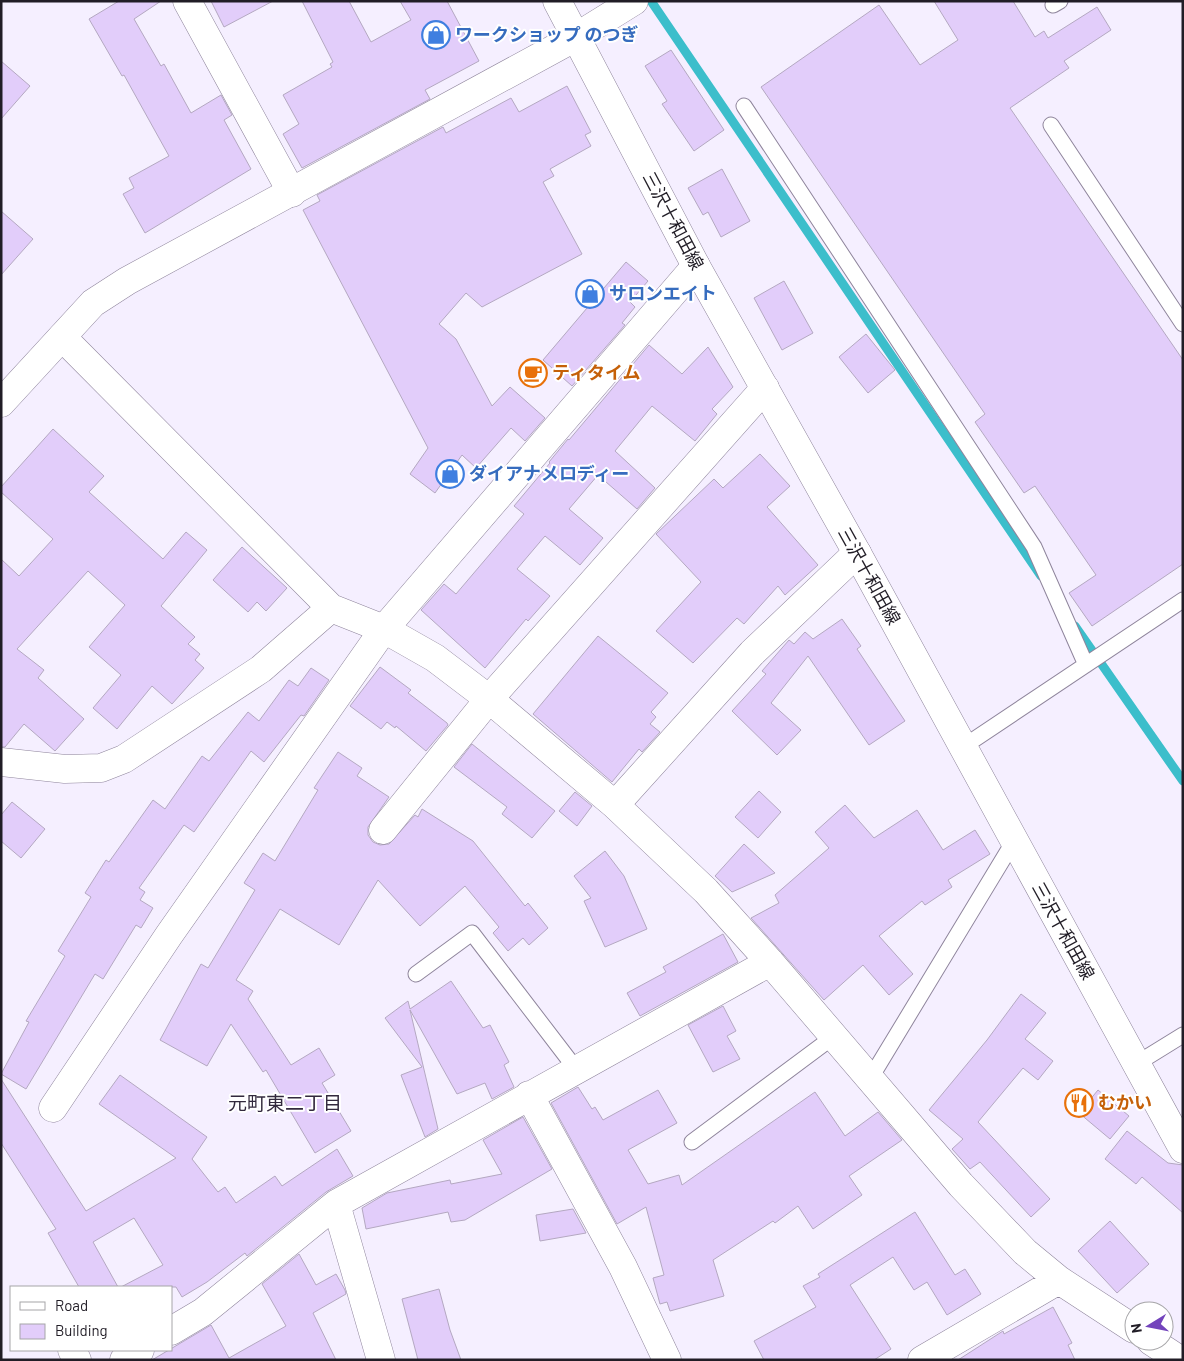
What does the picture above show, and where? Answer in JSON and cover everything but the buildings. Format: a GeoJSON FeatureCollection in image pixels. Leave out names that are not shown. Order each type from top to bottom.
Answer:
{"type":"FeatureCollection","features":[{"type":"Feature","properties":{"kind":"street"},"geometry":{"type":"LineString","coordinates":[[187,1],[292,193]]}},
{"type":"Feature","properties":{"kind":"street","name":"三沢十和田線"},"geometry":{"type":"LineString","coordinates":[[557,1],[696,266],[857,553],[1183,1149]]}},
{"type":"Feature","properties":{"kind":"street"},"geometry":{"type":"LineString","coordinates":[[2,401],[93,303],[127,281],[576,37],[634,1]]}},
{"type":"Feature","properties":{"kind":"street"},"geometry":{"type":"LineString","coordinates":[[53,1108],[169,935],[384,629],[696,266]]}},
{"type":"Feature","properties":{"kind":"street"},"geometry":{"type":"LineString","coordinates":[[62,337],[331,608],[384,629],[435,658],[489,699],[615,805],[706,891],[770,962],[961,1185],[1025,1252],[1059,1280],[1124,1323]]}},
{"type":"Feature","properties":{"kind":"street"},"geometry":{"type":"LineString","coordinates":[[383,830],[489,699],[765,388]]}},
{"type":"Feature","properties":{"kind":"street"},"geometry":{"type":"LineString","coordinates":[[615,805],[752,652],[857,553]]}},
{"type":"Feature","properties":{"kind":"street"},"geometry":{"type":"LineString","coordinates":[[1,762],[65,769],[101,768],[124,759],[261,669],[331,608]]}},
{"type":"Feature","properties":{"kind":"street"},"geometry":{"type":"LineString","coordinates":[[172,1330],[203,1312],[336,1204],[770,962]]}},
{"type":"Feature","properties":{"kind":"street"},"geometry":{"type":"LineString","coordinates":[[529,1095],[623,1267],[667,1360]]}},
{"type":"Feature","properties":{"kind":"street"},"geometry":{"type":"LineString","coordinates":[[336,1204],[381,1360]]}},
{"type":"Feature","properties":{"kind":"street"},"geometry":{"type":"LineString","coordinates":[[922,1360],[1059,1280]]}},
{"type":"Feature","properties":{"kind":"street"},"geometry":{"type":"LineString","coordinates":[[124,1360],[138,1351]]}},
{"type":"Feature","properties":{"kind":"street"},"geometry":{"type":"LineString","coordinates":[[1166,1351],[1180,1360]]}},
{"type":"Feature","properties":{"kind":"lane"},"geometry":{"type":"LineString","coordinates":[[744,106],[1034,547],[1086,665]]}},
{"type":"Feature","properties":{"kind":"lane"},"geometry":{"type":"LineString","coordinates":[[1051,125],[1183,324]]}},
{"type":"Feature","properties":{"kind":"lane"},"geometry":{"type":"LineString","coordinates":[[963,747],[1183,600]]}},
{"type":"Feature","properties":{"kind":"lane"},"geometry":{"type":"LineString","coordinates":[[870,1079],[1014,841]]}},
{"type":"Feature","properties":{"kind":"lane"},"geometry":{"type":"LineString","coordinates":[[416,974],[472,933],[576,1070]]}},
{"type":"Feature","properties":{"kind":"lane"},"geometry":{"type":"LineString","coordinates":[[1136,1064],[1183,1035]]}},
{"type":"Feature","properties":{"kind":"lane"},"geometry":{"type":"LineString","coordinates":[[692,1142],[833,1037]]}},
{"type":"Feature","properties":{"kind":"waterway"},"geometry":{"type":"LineString","coordinates":[[651,1],[1041,576]]}},
{"type":"Feature","properties":{"kind":"waterway"},"geometry":{"type":"LineString","coordinates":[[1075,626],[1183,781]]}},
{"type":"Feature","properties":{"kind":"place","name":"ワークショップ のつぎ"},"geometry":{"type":"Point","coordinates":[436,35]}},
{"type":"Feature","properties":{"kind":"place","name":"サロンエイト"},"geometry":{"type":"Point","coordinates":[590,294]}},
{"type":"Feature","properties":{"kind":"place","name":"ティタイム"},"geometry":{"type":"Point","coordinates":[533,373]}},
{"type":"Feature","properties":{"kind":"place","name":"ダイアナメロディー"},"geometry":{"type":"Point","coordinates":[450,474]}},
{"type":"Feature","properties":{"kind":"place","name":"むかい"},"geometry":{"type":"Point","coordinates":[1079,1103]}},
{"type":"Feature","properties":{"kind":"district","name":"元町東二丁目"},"geometry":{"type":"Point","coordinates":[285,1103]}}]}
